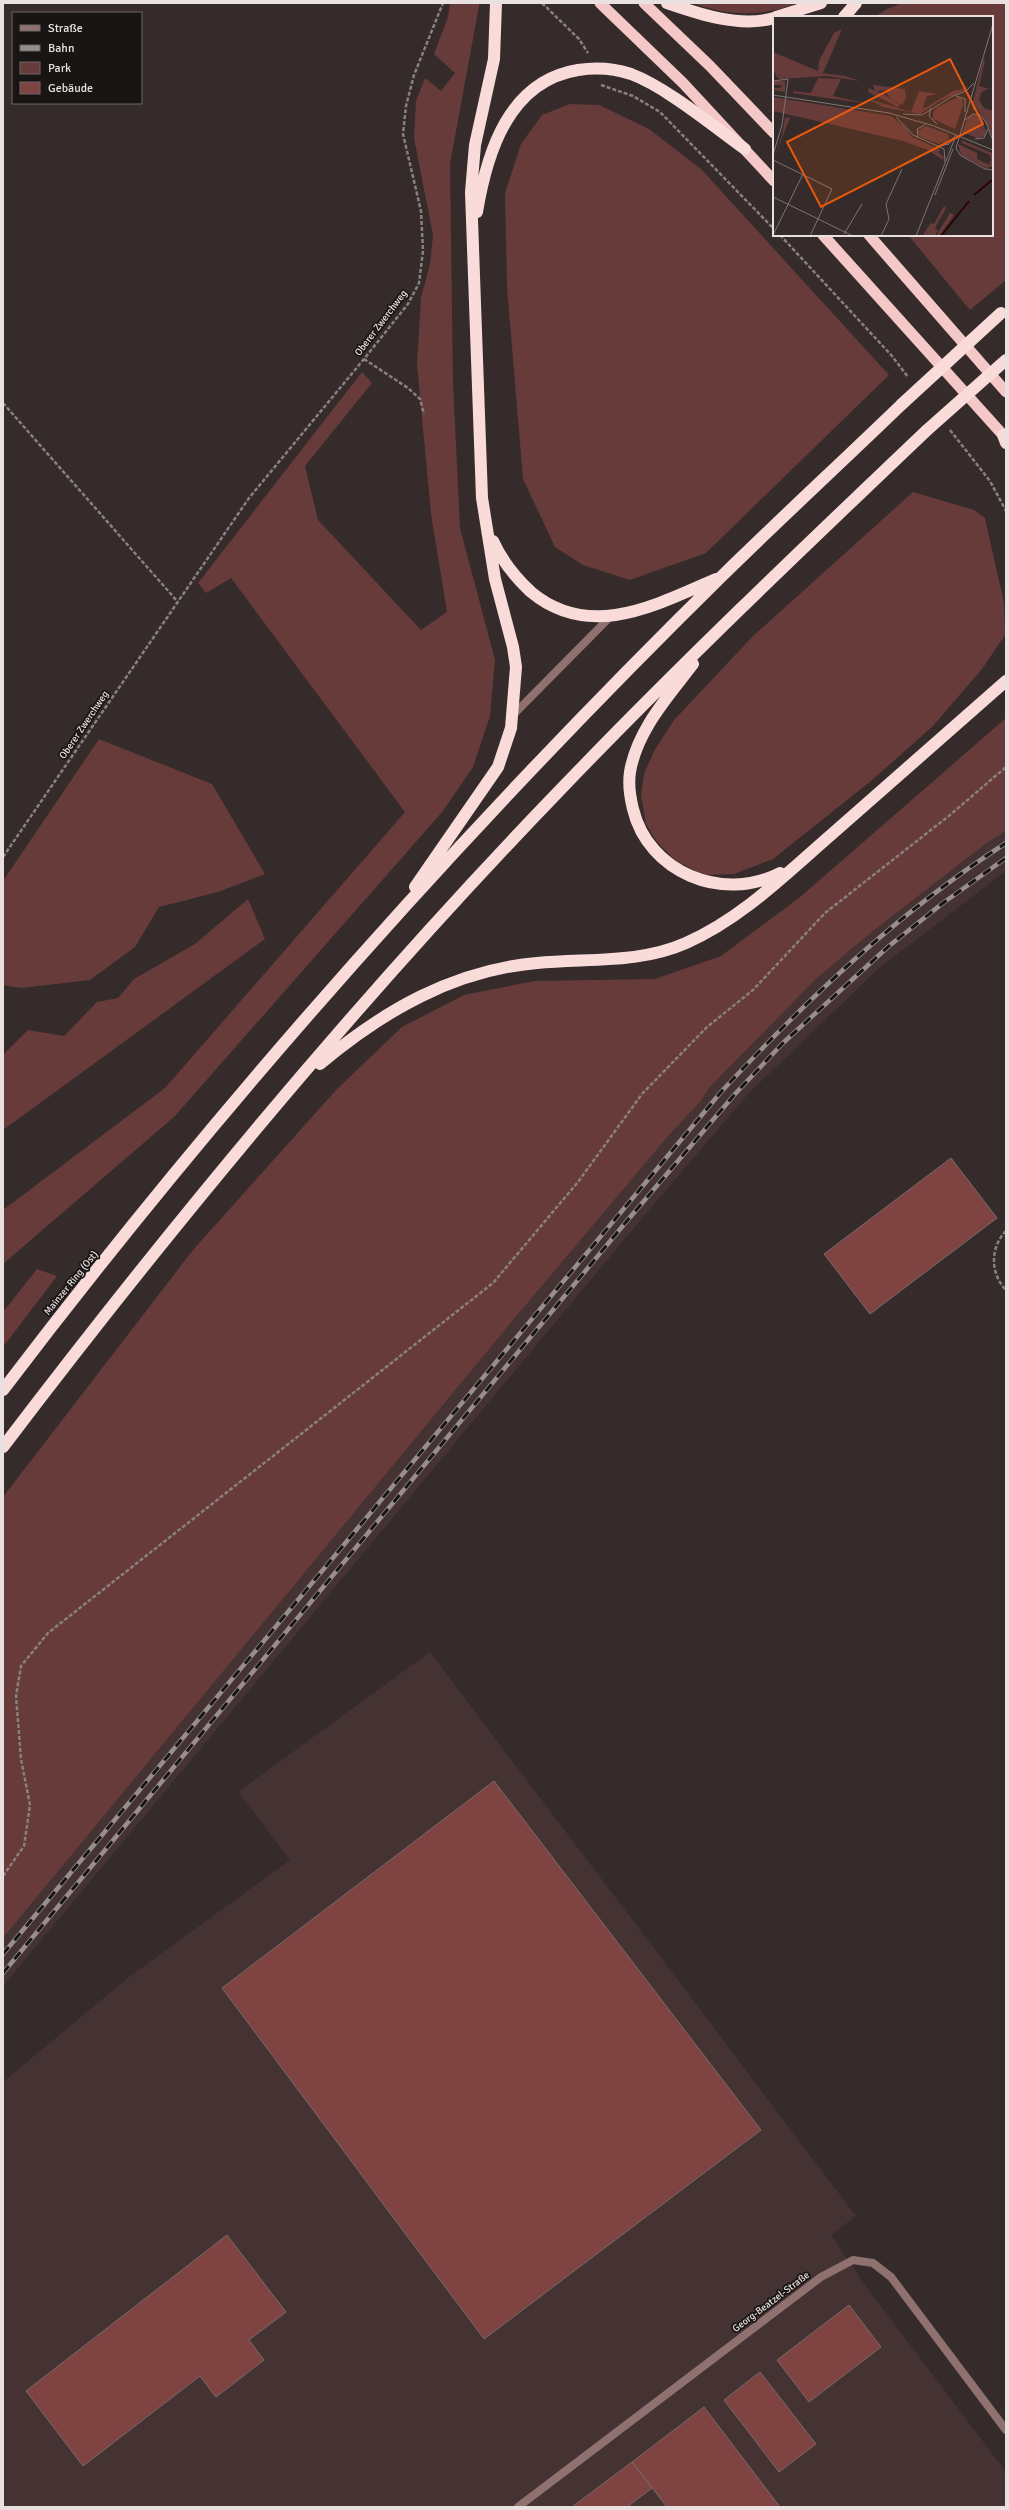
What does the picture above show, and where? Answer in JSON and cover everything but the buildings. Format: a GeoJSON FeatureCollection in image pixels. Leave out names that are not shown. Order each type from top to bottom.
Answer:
{"type":"FeatureCollection","features":[{"type":"Feature","properties":{"kind":"highway"},"geometry":{"type":"LineString","coordinates":[[388,925],[488,784],[506,748],[514,714],[516,674],[514,654],[495,579],[482,498],[472,167],[494,59],[496,3]]}},
{"type":"Feature","properties":{"kind":"highway"},"geometry":{"type":"LineString","coordinates":[[600,3],[683,83],[773,179]]}},
{"type":"Feature","properties":{"kind":"highway"},"geometry":{"type":"LineString","coordinates":[[644,3],[710,66],[773,132]]}},
{"type":"Feature","properties":{"kind":"highway"},"geometry":{"type":"LineString","coordinates":[[667,3],[719,18],[747,21],[773,17]]}},
{"type":"Feature","properties":{"kind":"highway"},"geometry":{"type":"LineString","coordinates":[[778,16],[821,3]]}},
{"type":"Feature","properties":{"kind":"highway"},"geometry":{"type":"LineString","coordinates":[[845,16],[856,3]]}},
{"type":"Feature","properties":{"kind":"highway"},"geometry":{"type":"LineString","coordinates":[[474,235],[487,167],[505,121],[518,102],[534,89],[568,71],[594,67],[609,68],[632,74],[654,85],[745,149]]}},
{"type":"Feature","properties":{"kind":"highway"},"geometry":{"type":"LineString","coordinates":[[824,236],[1005,439]]}},
{"type":"Feature","properties":{"kind":"highway"},"geometry":{"type":"LineString","coordinates":[[870,236],[1006,392]]}},
{"type":"Feature","properties":{"kind":"highway"},"geometry":{"type":"LineString","coordinates":[[388,925],[536,766],[722,576],[902,404],[1004,311]]}},
{"type":"Feature","properties":{"kind":"highway"},"geometry":{"type":"LineString","coordinates":[[3,1447],[176,1226],[289,1091],[414,948],[559,791],[727,620],[926,432],[1006,360]]}},
{"type":"Feature","properties":{"kind":"highway"},"geometry":{"type":"LineString","coordinates":[[488,530],[498,553],[511,571],[539,598],[558,608],[579,615],[612,616],[658,604],[722,576]]}},
{"type":"Feature","properties":{"kind":"highway"},"geometry":{"type":"LineString","coordinates":[[727,620],[656,712],[644,732],[635,752],[630,774],[629,794],[634,815],[641,833],[665,862],[685,874],[704,882],[725,885],[747,884],[769,879],[797,865]]}},
{"type":"Feature","properties":{"kind":"highway"},"geometry":{"type":"LineString","coordinates":[[289,1091],[339,1048],[423,993],[476,973],[506,967],[629,958],[658,953],[684,944],[736,915],[797,865],[1006,682]]}},
{"type":"Feature","properties":{"kind":"highway","name":"Mainzer Ring (Ost)"},"geometry":{"type":"LineString","coordinates":[[3,1390],[160,1192],[260,1070],[388,925]]}},
{"type":"Feature","properties":{"kind":"street"},"geometry":{"type":"LineString","coordinates":[[514,714],[612,616]]}},
{"type":"Feature","properties":{"kind":"street","name":"Georg-Beatzel-Straße"},"geometry":{"type":"LineString","coordinates":[[518,2507],[821,2277],[853,2260],[873,2263],[891,2277],[1006,2430]]}},
{"type":"Feature","properties":{"kind":"path","name":"Oberer Zwerchweg"},"geometry":{"type":"LineString","coordinates":[[3,857],[249,498],[408,304],[419,283],[423,251],[421,211],[403,134],[406,106],[414,75],[443,8],[443,3]]}},
{"type":"Feature","properties":{"kind":"path"},"geometry":{"type":"LineString","coordinates":[[542,3],[579,39],[592,58]]}},
{"type":"Feature","properties":{"kind":"path"},"geometry":{"type":"LineString","coordinates":[[601,86],[617,89],[633,96],[660,112],[773,228]]}},
{"type":"Feature","properties":{"kind":"path"},"geometry":{"type":"LineString","coordinates":[[781,236],[887,351],[912,381]]}},
{"type":"Feature","properties":{"kind":"path"},"geometry":{"type":"LineString","coordinates":[[364,359],[408,388],[420,399],[424,414]]}},
{"type":"Feature","properties":{"kind":"path"},"geometry":{"type":"LineString","coordinates":[[3,403],[177,601]]}},
{"type":"Feature","properties":{"kind":"path"},"geometry":{"type":"LineString","coordinates":[[946,425],[990,481],[1006,511]]}},
{"type":"Feature","properties":{"kind":"path"},"geometry":{"type":"LineString","coordinates":[[3,1876],[24,1846],[30,1805],[21,1759],[16,1696],[21,1666],[48,1633],[494,1283],[578,1182],[642,1094],[702,1033],[753,990],[825,913],[950,815],[1006,767]]}},
{"type":"Feature","properties":{"kind":"path"},"geometry":{"type":"LineString","coordinates":[[1006,1231],[996,1247],[993,1261],[996,1274],[1006,1290]]}},
{"type":"Feature","properties":{"kind":"shaded area"},"geometry":{"type":"Polygon","coordinates":[[[1006,831],[1006,871],[879,968],[748,1094],[633,1229],[3,1986],[3,1938],[514,1319],[670,1134],[701,1101],[709,1088],[817,978],[873,931],[988,842],[1006,831]]]}},
{"type":"Feature","properties":{"kind":"shaded area"},"geometry":{"type":"Polygon","coordinates":[[[430,1652],[856,2216],[831,2235],[863,2282],[1006,2472],[1006,2507],[3,2507],[3,2082],[129,1977],[290,1860],[238,1792],[430,1652]]]}},
{"type":"Feature","properties":{"kind":"green space"},"geometry":{"type":"Polygon","coordinates":[[[450,3],[479,3],[450,164],[453,383],[460,528],[495,660],[490,716],[473,767],[443,811],[175,1116],[3,1264],[3,1210],[165,1088],[405,812],[231,578],[206,593],[198,583],[362,372],[372,383],[305,466],[318,520],[421,630],[447,612],[431,514],[417,364],[421,298],[430,264],[433,235],[414,138],[416,101],[425,78],[441,91],[455,73],[434,54],[448,17],[450,3]]]}},
{"type":"Feature","properties":{"kind":"green space"},"geometry":{"type":"Polygon","coordinates":[[[693,3],[797,3],[771,11],[745,13],[718,10],[693,3]]]}},
{"type":"Feature","properties":{"kind":"green space"},"geometry":{"type":"Polygon","coordinates":[[[903,3],[1006,3],[1006,280],[970,310],[909,236],[993,236],[993,16],[876,16],[887,9],[903,3]]]}},
{"type":"Feature","properties":{"kind":"green space"},"geometry":{"type":"Polygon","coordinates":[[[570,104],[599,105],[649,129],[701,169],[889,375],[706,553],[630,580],[583,565],[555,547],[523,479],[507,287],[505,193],[521,144],[542,115],[570,104]]]}},
{"type":"Feature","properties":{"kind":"green space"},"geometry":{"type":"Polygon","coordinates":[[[913,492],[974,510],[985,518],[1004,603],[1005,635],[982,669],[932,727],[871,781],[773,859],[734,874],[703,875],[675,860],[657,842],[646,824],[641,795],[644,774],[654,751],[674,720],[753,636],[913,492]]]}},
{"type":"Feature","properties":{"kind":"green space"},"geometry":{"type":"Polygon","coordinates":[[[1006,718],[1006,831],[988,842],[873,931],[817,978],[709,1088],[701,1101],[670,1134],[514,1319],[3,1938],[3,1497],[193,1250],[337,1089],[402,1027],[464,995],[535,981],[655,979],[721,956],[799,898],[1006,718]]]}},
{"type":"Feature","properties":{"kind":"green space"},"geometry":{"type":"Polygon","coordinates":[[[99,739],[212,784],[265,874],[218,892],[159,907],[135,947],[90,980],[21,988],[3,985],[3,881],[99,739]]]}},
{"type":"Feature","properties":{"kind":"green space"},"geometry":{"type":"Polygon","coordinates":[[[248,899],[265,939],[3,1130],[3,1055],[28,1030],[64,1036],[97,1002],[118,998],[134,979],[195,944],[248,899]]]}},
{"type":"Feature","properties":{"kind":"green space"},"geometry":{"type":"Polygon","coordinates":[[[37,1269],[57,1276],[3,1347],[3,1312],[37,1269]]]}},
{"type":"Feature","properties":{"kind":"railway"},"geometry":{"type":"LineString","coordinates":[[3,1954],[721,1092],[787,1024],[856,958],[928,898],[1006,843]]}},
{"type":"Feature","properties":{"kind":"railway"},"geometry":{"type":"LineString","coordinates":[[3,1973],[626,1222],[735,1094],[783,1043],[889,946],[943,903],[1006,858]]}}]}
